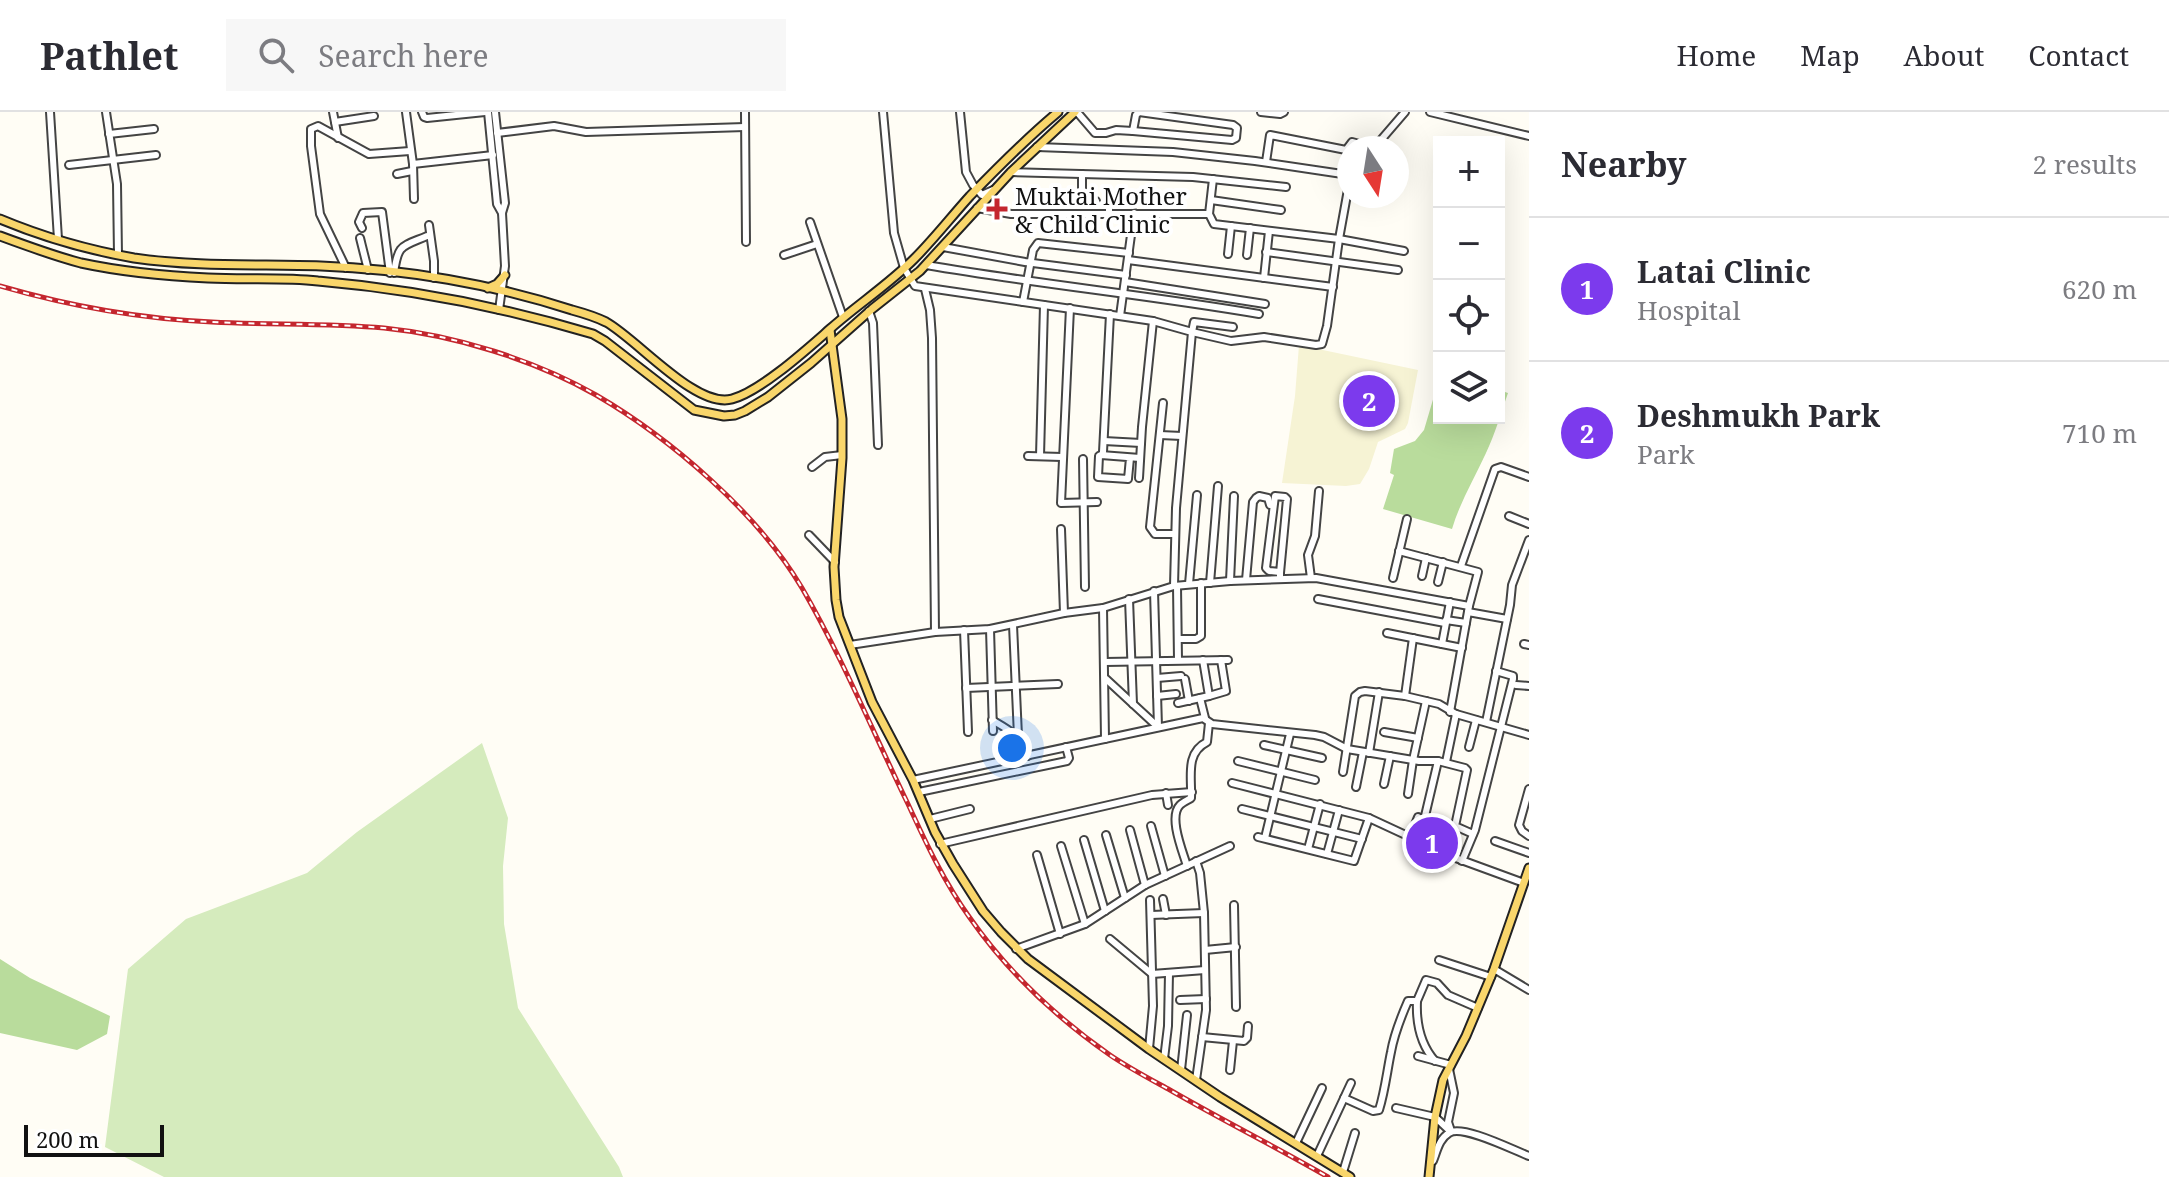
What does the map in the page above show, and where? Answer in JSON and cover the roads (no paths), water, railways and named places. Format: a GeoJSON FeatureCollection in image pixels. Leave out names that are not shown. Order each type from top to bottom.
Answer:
{"type":"FeatureCollection","features":[{"type":"Feature","properties":{"kind":"main road"},"geometry":{"type":"LineString","coordinates":[[0,219],[95,251],[118,255],[175,262],[368,270],[503,291],[605,322],[689,388],[700,395],[726,401],[751,390],[805,351],[904,268],[1028,137],[1058,112]]}},
{"type":"Feature","properties":{"kind":"main road"},"geometry":{"type":"LineString","coordinates":[[0,236],[56,256],[109,268],[213,278],[288,278],[384,287],[464,300],[593,334],[694,410],[735,415],[768,397],[911,279],[1011,172],[1076,112]]}},
{"type":"Feature","properties":{"kind":"main road"},"geometry":{"type":"LineString","coordinates":[[488,288],[505,275]]}},
{"type":"Feature","properties":{"kind":"main road"},"geometry":{"type":"LineString","coordinates":[[830,330],[842,419],[835,562],[839,617],[872,702],[919,792],[940,844],[983,911],[1016,949],[1149,1049],[1346,1174]]}},
{"type":"Feature","properties":{"kind":"main road"},"geometry":{"type":"LineString","coordinates":[[1429,1177],[1435,1117],[1443,1080],[1493,973],[1527,875]]}},
{"type":"Feature","properties":{"kind":"street"},"geometry":{"type":"LineString","coordinates":[[50,112],[58,239]]}},
{"type":"Feature","properties":{"kind":"street"},"geometry":{"type":"LineString","coordinates":[[106,112],[117,184],[118,255]]}},
{"type":"Feature","properties":{"kind":"street"},"geometry":{"type":"LineString","coordinates":[[333,112],[338,138]]}},
{"type":"Feature","properties":{"kind":"street"},"geometry":{"type":"LineString","coordinates":[[406,112],[414,199]]}},
{"type":"Feature","properties":{"kind":"street"},"geometry":{"type":"LineString","coordinates":[[422,112],[427,118],[487,112],[497,204],[502,213]]}},
{"type":"Feature","properties":{"kind":"street"},"geometry":{"type":"LineString","coordinates":[[495,112],[505,203],[502,213],[505,275],[499,310]]}},
{"type":"Feature","properties":{"kind":"street"},"geometry":{"type":"LineString","coordinates":[[745,112],[746,242]]}},
{"type":"Feature","properties":{"kind":"street"},"geometry":{"type":"LineString","coordinates":[[883,112],[894,233],[904,268],[915,286],[925,289],[1153,321],[1231,341],[1264,337],[1319,345],[1325,337],[1345,208]]}},
{"type":"Feature","properties":{"kind":"street"},"geometry":{"type":"LineString","coordinates":[[960,112],[964,166],[974,192],[982,195],[997,188]]}},
{"type":"Feature","properties":{"kind":"street"},"geometry":{"type":"LineString","coordinates":[[1076,112],[1095,133],[1116,130],[1232,140],[1236,138],[1237,128],[1139,112],[1133,131]]}},
{"type":"Feature","properties":{"kind":"street"},"geometry":{"type":"LineString","coordinates":[[1261,112],[1284,112]]}},
{"type":"Feature","properties":{"kind":"street"},"geometry":{"type":"LineString","coordinates":[[1384,136],[1405,112]]}},
{"type":"Feature","properties":{"kind":"street"},"geometry":{"type":"LineString","coordinates":[[1430,112],[1529,136]]}},
{"type":"Feature","properties":{"kind":"street"},"geometry":{"type":"LineString","coordinates":[[335,122],[363,115],[374,116]]}},
{"type":"Feature","properties":{"kind":"street"},"geometry":{"type":"LineString","coordinates":[[346,268],[320,214],[310,132],[318,126],[369,154],[410,151]]}},
{"type":"Feature","properties":{"kind":"street"},"geometry":{"type":"LineString","coordinates":[[497,133],[554,126],[586,132],[745,127]]}},
{"type":"Feature","properties":{"kind":"street"},"geometry":{"type":"LineString","coordinates":[[109,134],[154,129]]}},
{"type":"Feature","properties":{"kind":"street"},"geometry":{"type":"LineString","coordinates":[[1266,162],[1270,135],[1337,148]]}},
{"type":"Feature","properties":{"kind":"street"},"geometry":{"type":"LineString","coordinates":[[1037,147],[1173,152],[1337,173]]}},
{"type":"Feature","properties":{"kind":"street"},"geometry":{"type":"LineString","coordinates":[[69,165],[156,155]]}},
{"type":"Feature","properties":{"kind":"street"},"geometry":{"type":"LineString","coordinates":[[397,174],[413,168],[493,155]]}},
{"type":"Feature","properties":{"kind":"street"},"geometry":{"type":"LineString","coordinates":[[1011,172],[1213,179],[1286,187]]}},
{"type":"Feature","properties":{"kind":"street"},"geometry":{"type":"LineString","coordinates":[[1082,174],[1082,200],[1096,201]]}},
{"type":"Feature","properties":{"kind":"street"},"geometry":{"type":"LineString","coordinates":[[1213,179],[1209,214],[1214,224],[1339,239],[1404,251]]}},
{"type":"Feature","properties":{"kind":"street"},"geometry":{"type":"LineString","coordinates":[[1109,199],[1109,213]]}},
{"type":"Feature","properties":{"kind":"street"},"geometry":{"type":"LineString","coordinates":[[1211,200],[1281,210]]}},
{"type":"Feature","properties":{"kind":"street"},"geometry":{"type":"LineString","coordinates":[[977,208],[1011,214],[1209,214]]}},
{"type":"Feature","properties":{"kind":"street"},"geometry":{"type":"LineString","coordinates":[[362,228],[359,222],[361,214],[382,212],[392,273]]}},
{"type":"Feature","properties":{"kind":"street"},"geometry":{"type":"LineString","coordinates":[[1120,316],[1134,213]]}},
{"type":"Feature","properties":{"kind":"street"},"geometry":{"type":"LineString","coordinates":[[810,222],[843,317]]}},
{"type":"Feature","properties":{"kind":"street"},"geometry":{"type":"LineString","coordinates":[[429,225],[434,278]]}},
{"type":"Feature","properties":{"kind":"street"},"geometry":{"type":"LineString","coordinates":[[1228,254],[1231,226]]}},
{"type":"Feature","properties":{"kind":"street"},"geometry":{"type":"LineString","coordinates":[[1247,255],[1250,228]]}},
{"type":"Feature","properties":{"kind":"street"},"geometry":{"type":"LineString","coordinates":[[1264,278],[1269,231]]}},
{"type":"Feature","properties":{"kind":"street"},"geometry":{"type":"LineString","coordinates":[[392,273],[400,249],[427,236]]}},
{"type":"Feature","properties":{"kind":"street"},"geometry":{"type":"LineString","coordinates":[[360,238],[368,270]]}},
{"type":"Feature","properties":{"kind":"street"},"geometry":{"type":"LineString","coordinates":[[1023,302],[1034,246],[1042,242],[1333,287]]}},
{"type":"Feature","properties":{"kind":"street"},"geometry":{"type":"LineString","coordinates":[[784,255],[817,244]]}},
{"type":"Feature","properties":{"kind":"street"},"geometry":{"type":"LineString","coordinates":[[943,247],[1265,304]]}},
{"type":"Feature","properties":{"kind":"street"},"geometry":{"type":"LineString","coordinates":[[1266,252],[1398,270]]}},
{"type":"Feature","properties":{"kind":"street"},"geometry":{"type":"LineString","coordinates":[[926,265],[1259,314]]}},
{"type":"Feature","properties":{"kind":"street"},"geometry":{"type":"LineString","coordinates":[[925,289],[932,338],[935,632]]}},
{"type":"Feature","properties":{"kind":"street"},"geometry":{"type":"LineString","coordinates":[[1040,456],[1044,305]]}},
{"type":"Feature","properties":{"kind":"street"},"geometry":{"type":"LineString","coordinates":[[1070,308],[1061,503],[1097,502]]}},
{"type":"Feature","properties":{"kind":"street"},"geometry":{"type":"LineString","coordinates":[[869,311],[873,323],[878,445]]}},
{"type":"Feature","properties":{"kind":"street"},"geometry":{"type":"LineString","coordinates":[[1103,452],[1110,314]]}},
{"type":"Feature","properties":{"kind":"street"},"geometry":{"type":"LineString","coordinates":[[1139,478],[1153,321]]}},
{"type":"Feature","properties":{"kind":"street"},"geometry":{"type":"LineString","coordinates":[[1178,660],[1174,534],[1192,332],[1194,322],[1233,327]]}},
{"type":"Feature","properties":{"kind":"street"},"geometry":{"type":"LineString","coordinates":[[1163,403],[1150,527],[1155,534],[1174,534]]}},
{"type":"Feature","properties":{"kind":"street"},"geometry":{"type":"LineString","coordinates":[[1160,435],[1182,436]]}},
{"type":"Feature","properties":{"kind":"street"},"geometry":{"type":"LineString","coordinates":[[1104,441],[1141,443]]}},
{"type":"Feature","properties":{"kind":"street"},"geometry":{"type":"LineString","coordinates":[[812,467],[825,457],[842,455]]}},
{"type":"Feature","properties":{"kind":"street"},"geometry":{"type":"LineString","coordinates":[[1028,456],[1062,457]]}},
{"type":"Feature","properties":{"kind":"street"},"geometry":{"type":"LineString","coordinates":[[1130,458],[1128,479],[1098,477],[1099,456],[1140,458]]}},
{"type":"Feature","properties":{"kind":"street"},"geometry":{"type":"LineString","coordinates":[[1083,459],[1085,587]]}},
{"type":"Feature","properties":{"kind":"street"},"geometry":{"type":"LineString","coordinates":[[1461,566],[1495,469],[1501,467],[1529,477]]}},
{"type":"Feature","properties":{"kind":"street"},"geometry":{"type":"LineString","coordinates":[[1210,583],[1218,486]]}},
{"type":"Feature","properties":{"kind":"street"},"geometry":{"type":"LineString","coordinates":[[1311,578],[1308,555],[1315,536],[1319,491]]}},
{"type":"Feature","properties":{"kind":"street"},"geometry":{"type":"LineString","coordinates":[[1189,584],[1197,495]]}},
{"type":"Feature","properties":{"kind":"street"},"geometry":{"type":"LineString","coordinates":[[1230,581],[1234,496]]}},
{"type":"Feature","properties":{"kind":"street"},"geometry":{"type":"LineString","coordinates":[[1246,580],[1253,502],[1259,496],[1268,498],[1270,505],[1261,580]]}},
{"type":"Feature","properties":{"kind":"street"},"geometry":{"type":"LineString","coordinates":[[1280,575],[1287,499],[1275,496],[1266,568],[1269,571],[1280,575],[1450,602],[1507,619]]}},
{"type":"Feature","properties":{"kind":"street"},"geometry":{"type":"LineString","coordinates":[[1176,508],[1195,509]]}},
{"type":"Feature","properties":{"kind":"street"},"geometry":{"type":"LineString","coordinates":[[1509,516],[1529,524]]}},
{"type":"Feature","properties":{"kind":"street"},"geometry":{"type":"LineString","coordinates":[[1393,578],[1407,519]]}},
{"type":"Feature","properties":{"kind":"street"},"geometry":{"type":"LineString","coordinates":[[1175,522],[1194,524]]}},
{"type":"Feature","properties":{"kind":"street"},"geometry":{"type":"LineString","coordinates":[[1061,529],[1064,613]]}},
{"type":"Feature","properties":{"kind":"street"},"geometry":{"type":"LineString","coordinates":[[809,535],[835,562]]}},
{"type":"Feature","properties":{"kind":"street"},"geometry":{"type":"LineString","coordinates":[[1486,722],[1512,585],[1529,540]]}},
{"type":"Feature","properties":{"kind":"street"},"geometry":{"type":"LineString","coordinates":[[1399,551],[1478,572],[1468,609],[1453,713],[1442,761],[1422,816],[1410,837]]}},
{"type":"Feature","properties":{"kind":"street"},"geometry":{"type":"LineString","coordinates":[[1422,576],[1426,558]]}},
{"type":"Feature","properties":{"kind":"street"},"geometry":{"type":"LineString","coordinates":[[1438,582],[1443,562]]}},
{"type":"Feature","properties":{"kind":"street"},"geometry":{"type":"LineString","coordinates":[[850,645],[935,632],[990,629],[1103,608],[1176,586],[1261,580],[1280,575]]}},
{"type":"Feature","properties":{"kind":"street"},"geometry":{"type":"LineString","coordinates":[[1178,639],[1201,636],[1201,583]]}},
{"type":"Feature","properties":{"kind":"street"},"geometry":{"type":"LineString","coordinates":[[1154,591],[1158,727]]}},
{"type":"Feature","properties":{"kind":"street"},"geometry":{"type":"LineString","coordinates":[[1129,599],[1133,704]]}},
{"type":"Feature","properties":{"kind":"street"},"geometry":{"type":"LineString","coordinates":[[1318,599],[1466,623]]}},
{"type":"Feature","properties":{"kind":"street"},"geometry":{"type":"LineString","coordinates":[[1442,644],[1450,602]]}},
{"type":"Feature","properties":{"kind":"street"},"geometry":{"type":"LineString","coordinates":[[1103,608],[1105,739]]}},
{"type":"Feature","properties":{"kind":"street"},"geometry":{"type":"LineString","coordinates":[[1013,625],[1018,736]]}},
{"type":"Feature","properties":{"kind":"street"},"geometry":{"type":"LineString","coordinates":[[990,629],[993,731]]}},
{"type":"Feature","properties":{"kind":"street"},"geometry":{"type":"LineString","coordinates":[[964,630],[968,732]]}},
{"type":"Feature","properties":{"kind":"street"},"geometry":{"type":"LineString","coordinates":[[1387,633],[1462,648]]}},
{"type":"Feature","properties":{"kind":"street"},"geometry":{"type":"LineString","coordinates":[[1405,696],[1413,638]]}},
{"type":"Feature","properties":{"kind":"street"},"geometry":{"type":"LineString","coordinates":[[1502,638],[1511,640]]}},
{"type":"Feature","properties":{"kind":"street"},"geometry":{"type":"LineString","coordinates":[[1203,660],[1209,696]]}},
{"type":"Feature","properties":{"kind":"street"},"geometry":{"type":"LineString","coordinates":[[1105,662],[1224,660],[1226,691],[1178,703]]}},
{"type":"Feature","properties":{"kind":"street"},"geometry":{"type":"LineString","coordinates":[[1462,861],[1473,834],[1513,677],[1496,671]]}},
{"type":"Feature","properties":{"kind":"street"},"geometry":{"type":"LineString","coordinates":[[1157,678],[1183,677],[1189,701]]}},
{"type":"Feature","properties":{"kind":"street"},"geometry":{"type":"LineString","coordinates":[[1106,679],[1158,727]]}},
{"type":"Feature","properties":{"kind":"street"},"geometry":{"type":"LineString","coordinates":[[966,688],[1058,684]]}},
{"type":"Feature","properties":{"kind":"street"},"geometry":{"type":"LineString","coordinates":[[1516,685],[1529,686]]}},
{"type":"Feature","properties":{"kind":"street"},"geometry":{"type":"LineString","coordinates":[[1343,772],[1355,696],[1360,692],[1379,692],[1439,704],[1453,713],[1529,735]]}},
{"type":"Feature","properties":{"kind":"street"},"geometry":{"type":"LineString","coordinates":[[1356,787],[1379,692]]}},
{"type":"Feature","properties":{"kind":"street"},"geometry":{"type":"LineString","coordinates":[[1157,696],[1176,694]]}},
{"type":"Feature","properties":{"kind":"street"},"geometry":{"type":"LineString","coordinates":[[1187,866],[1177,830],[1176,813],[1181,804],[1190,800],[1191,761],[1197,748],[1208,740],[1207,720],[1200,698]]}},
{"type":"Feature","properties":{"kind":"street"},"geometry":{"type":"LineString","coordinates":[[1408,794],[1426,701]]}},
{"type":"Feature","properties":{"kind":"street"},"geometry":{"type":"LineString","coordinates":[[992,720],[1018,736],[1028,756]]}},
{"type":"Feature","properties":{"kind":"street"},"geometry":{"type":"LineString","coordinates":[[913,780],[1158,727],[1207,720],[1324,737],[1347,749],[1413,760],[1442,761],[1465,768],[1455,826],[1473,834]]}},
{"type":"Feature","properties":{"kind":"street"},"geometry":{"type":"LineString","coordinates":[[1469,747],[1476,720]]}},
{"type":"Feature","properties":{"kind":"street"},"geometry":{"type":"LineString","coordinates":[[1384,732],[1418,738]]}},
{"type":"Feature","properties":{"kind":"street"},"geometry":{"type":"LineString","coordinates":[[1290,734],[1276,794],[1261,838],[1354,861],[1369,818]]}},
{"type":"Feature","properties":{"kind":"street"},"geometry":{"type":"LineString","coordinates":[[1264,745],[1322,758]]}},
{"type":"Feature","properties":{"kind":"street"},"geometry":{"type":"LineString","coordinates":[[919,792],[1068,760],[1066,747]]}},
{"type":"Feature","properties":{"kind":"street"},"geometry":{"type":"LineString","coordinates":[[1051,751],[1054,764]]}},
{"type":"Feature","properties":{"kind":"street"},"geometry":{"type":"LineString","coordinates":[[1384,784],[1390,756]]}},
{"type":"Feature","properties":{"kind":"street"},"geometry":{"type":"LineString","coordinates":[[1238,761],[1315,780]]}},
{"type":"Feature","properties":{"kind":"street"},"geometry":{"type":"LineString","coordinates":[[1232,783],[1369,818],[1462,861],[1527,875]]}},
{"type":"Feature","properties":{"kind":"street"},"geometry":{"type":"LineString","coordinates":[[1529,789],[1519,825],[1529,836]]}},
{"type":"Feature","properties":{"kind":"street"},"geometry":{"type":"LineString","coordinates":[[940,844],[1166,793],[1192,792]]}},
{"type":"Feature","properties":{"kind":"street"},"geometry":{"type":"LineString","coordinates":[[1166,793],[1168,805]]}},
{"type":"Feature","properties":{"kind":"street"},"geometry":{"type":"LineString","coordinates":[[1308,849],[1320,804]]}},
{"type":"Feature","properties":{"kind":"street"},"geometry":{"type":"LineString","coordinates":[[930,819],[970,809]]}},
{"type":"Feature","properties":{"kind":"street"},"geometry":{"type":"LineString","coordinates":[[1242,809],[1362,839]]}},
{"type":"Feature","properties":{"kind":"street"},"geometry":{"type":"LineString","coordinates":[[1327,854],[1339,810]]}},
{"type":"Feature","properties":{"kind":"street"},"geometry":{"type":"LineString","coordinates":[[1151,826],[1165,876]]}},
{"type":"Feature","properties":{"kind":"street"},"geometry":{"type":"LineString","coordinates":[[1130,830],[1145,885]]}},
{"type":"Feature","properties":{"kind":"street"},"geometry":{"type":"LineString","coordinates":[[1106,835],[1125,898]]}},
{"type":"Feature","properties":{"kind":"street"},"geometry":{"type":"LineString","coordinates":[[1084,840],[1105,911]]}},
{"type":"Feature","properties":{"kind":"street"},"geometry":{"type":"LineString","coordinates":[[1495,841],[1529,853]]}},
{"type":"Feature","properties":{"kind":"street"},"geometry":{"type":"LineString","coordinates":[[1061,846],[1085,924]]}},
{"type":"Feature","properties":{"kind":"street"},"geometry":{"type":"LineString","coordinates":[[1016,949],[1085,924],[1145,885],[1187,866],[1198,867],[1230,846]]}},
{"type":"Feature","properties":{"kind":"street"},"geometry":{"type":"LineString","coordinates":[[1037,855],[1060,934]]}},
{"type":"Feature","properties":{"kind":"street"},"geometry":{"type":"LineString","coordinates":[[1196,1080],[1206,999],[1204,913],[1198,867]]}},
{"type":"Feature","properties":{"kind":"street"},"geometry":{"type":"LineString","coordinates":[[1163,899],[1166,915]]}},
{"type":"Feature","properties":{"kind":"street"},"geometry":{"type":"LineString","coordinates":[[1149,1049],[1153,1023],[1150,900]]}},
{"type":"Feature","properties":{"kind":"street"},"geometry":{"type":"LineString","coordinates":[[1234,905],[1236,1007]]}},
{"type":"Feature","properties":{"kind":"street"},"geometry":{"type":"LineString","coordinates":[[1151,915],[1204,913]]}},
{"type":"Feature","properties":{"kind":"street"},"geometry":{"type":"LineString","coordinates":[[1110,939],[1152,974],[1205,970]]}},
{"type":"Feature","properties":{"kind":"street"},"geometry":{"type":"LineString","coordinates":[[1205,950],[1236,947]]}},
{"type":"Feature","properties":{"kind":"street"},"geometry":{"type":"LineString","coordinates":[[1439,960],[1493,973],[1529,990]]}},
{"type":"Feature","properties":{"kind":"street"},"geometry":{"type":"LineString","coordinates":[[1164,1059],[1169,973]]}},
{"type":"Feature","properties":{"kind":"street"},"geometry":{"type":"LineString","coordinates":[[1435,1061],[1429,1055],[1419,1031],[1417,1001],[1426,980],[1437,983],[1448,995],[1478,1008]]}},
{"type":"Feature","properties":{"kind":"street"},"geometry":{"type":"LineString","coordinates":[[1180,1000],[1206,999]]}},
{"type":"Feature","properties":{"kind":"street"},"geometry":{"type":"LineString","coordinates":[[1344,1098],[1373,1111],[1379,1110],[1391,1049],[1401,1020],[1408,1001],[1417,1001]]}},
{"type":"Feature","properties":{"kind":"street"},"geometry":{"type":"LineString","coordinates":[[1181,1070],[1187,1015]]}},
{"type":"Feature","properties":{"kind":"street"},"geometry":{"type":"LineString","coordinates":[[1202,1037],[1246,1041],[1248,1026]]}},
{"type":"Feature","properties":{"kind":"street"},"geometry":{"type":"LineString","coordinates":[[1230,1070],[1233,1041]]}},
{"type":"Feature","properties":{"kind":"street"},"geometry":{"type":"LineString","coordinates":[[1418,1056],[1450,1067],[1454,1093],[1448,1122],[1451,1131]]}},
{"type":"Feature","properties":{"kind":"street"},"geometry":{"type":"LineString","coordinates":[[1317,1156],[1351,1083]]}},
{"type":"Feature","properties":{"kind":"street"},"geometry":{"type":"LineString","coordinates":[[1296,1143],[1322,1088]]}},
{"type":"Feature","properties":{"kind":"street"},"geometry":{"type":"LineString","coordinates":[[1396,1108],[1435,1117],[1451,1131]]}},
{"type":"Feature","properties":{"kind":"street"},"geometry":{"type":"LineString","coordinates":[[1431,1164],[1440,1142],[1456,1130],[1529,1156]]}},
{"type":"Feature","properties":{"kind":"street"},"geometry":{"type":"LineString","coordinates":[[1346,1174],[1355,1133]]}},
{"type":"Feature","properties":{"kind":"railway"},"geometry":{"type":"LineString","coordinates":[[0,286],[52,300],[131,315],[233,323],[363,326],[438,336],[521,360],[572,382],[624,413],[682,455],[710,480],[762,532],[784,560],[831,641],[944,876],[984,938],[1017,975],[1071,1025],[1117,1060],[1328,1177]]}},
{"type":"Feature","properties":{"kind":"place","name":"Muktai Mother & Child Clinic"},"geometry":{"type":"Point","coordinates":[997,209]}},
{"type":"Feature","properties":{"kind":"place","name":"Deshmukh Park"},"geometry":{"type":"Point","coordinates":[1369,401]}},
{"type":"Feature","properties":{"kind":"place","name":"Latai Clinic"},"geometry":{"type":"Point","coordinates":[1432,843]}}]}
